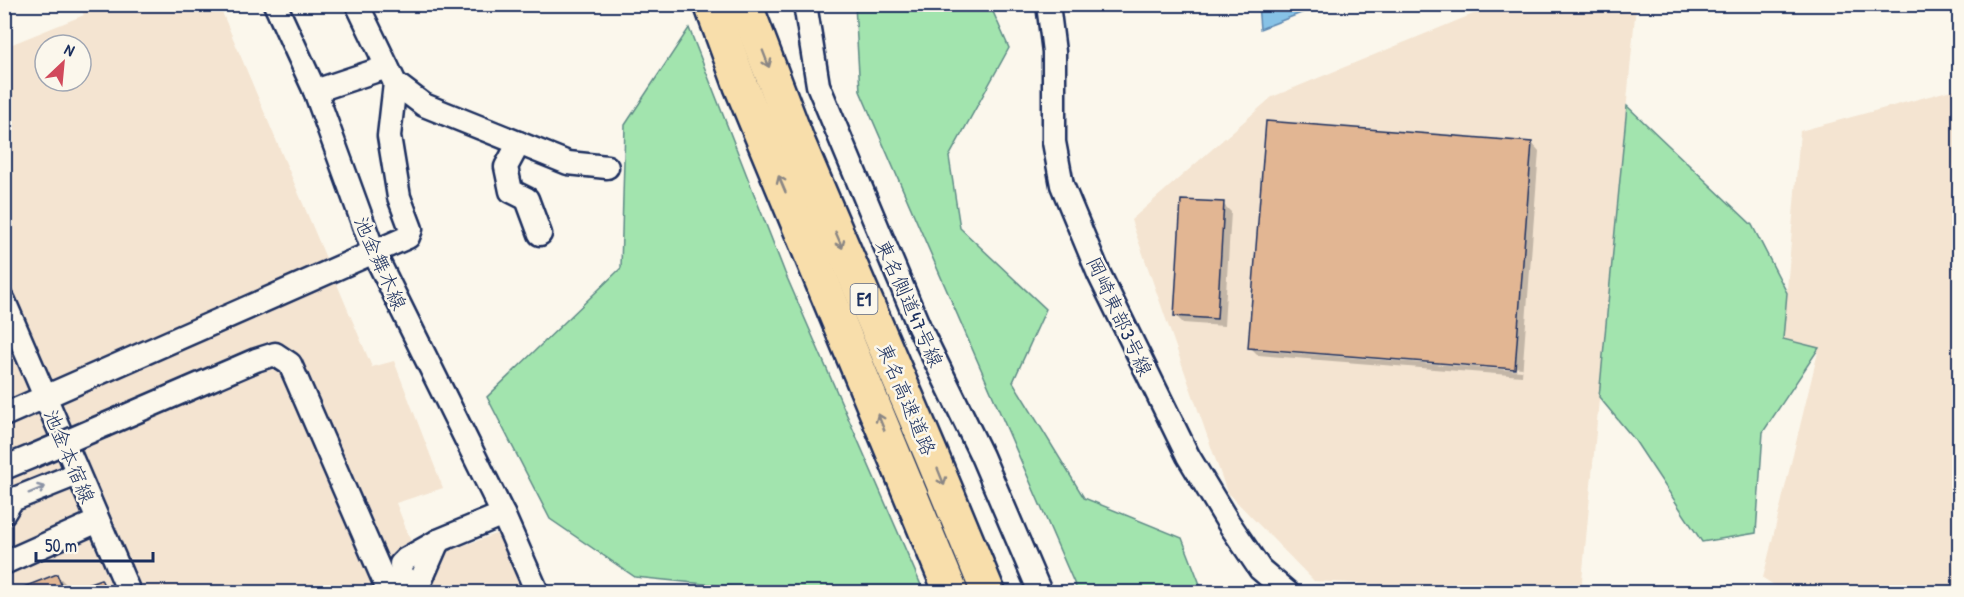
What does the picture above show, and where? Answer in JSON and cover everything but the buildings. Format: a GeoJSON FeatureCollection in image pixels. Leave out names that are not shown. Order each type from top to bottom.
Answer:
{"type":"FeatureCollection","features":[{"type":"Feature","properties":{"kind":"highway","name":"東名高速道路"},"geometry":{"type":"LineString","coordinates":[[711,4],[741,86],[951,592]]}},
{"type":"Feature","properties":{"kind":"highway","name":"東名高速道路"},"geometry":{"type":"LineString","coordinates":[[745,4],[796,140],[988,592]]}},
{"type":"Feature","properties":{"kind":"street","name":"池金舞木線"},"geometry":{"type":"LineString","coordinates":[[275,4],[315,91],[374,253],[503,514],[537,592]]}},
{"type":"Feature","properties":{"kind":"street"},"geometry":{"type":"LineString","coordinates":[[357,4],[391,75],[424,105],[568,163],[607,167]]}},
{"type":"Feature","properties":{"kind":"street","name":"東名側道47号線"},"geometry":{"type":"LineString","coordinates":[[804,4],[818,85],[919,327],[982,456],[1040,592]]}},
{"type":"Feature","properties":{"kind":"street","name":"岡崎東部3号線"},"geometry":{"type":"LineString","coordinates":[[1048,4],[1054,52],[1054,142],[1062,184],[1099,274],[1188,456],[1260,569],[1287,592]]}},
{"type":"Feature","properties":{"kind":"street"},"geometry":{"type":"LineString","coordinates":[[315,91],[391,75]]}},
{"type":"Feature","properties":{"kind":"street"},"geometry":{"type":"LineString","coordinates":[[4,415],[408,237],[411,229],[399,197],[389,136],[391,75]]}},
{"type":"Feature","properties":{"kind":"street"},"geometry":{"type":"LineString","coordinates":[[519,143],[507,167],[511,191],[527,199],[540,234]]}},
{"type":"Feature","properties":{"kind":"street","name":"池金本宿線"},"geometry":{"type":"LineString","coordinates":[[4,301],[129,592]]}},
{"type":"Feature","properties":{"kind":"street"},"geometry":{"type":"LineString","coordinates":[[4,468],[256,360],[275,354],[290,364],[386,585]]}},
{"type":"Feature","properties":{"kind":"street"},"geometry":{"type":"LineString","coordinates":[[4,513],[12,500],[77,474]]}},
{"type":"Feature","properties":{"kind":"street"},"geometry":{"type":"LineString","coordinates":[[438,542],[503,514]]}},
{"type":"Feature","properties":{"kind":"street"},"geometry":{"type":"LineString","coordinates":[[4,563],[98,520]]}},
{"type":"Feature","properties":{"kind":"shaded area"},"geometry":{"type":"Polygon","coordinates":[[[78,5],[219,5],[372,367],[394,361],[443,488],[396,503],[419,562],[498,533],[522,592],[5,592],[5,47],[33,36],[33,93],[93,93],[93,33],[40,33],[84,15],[78,5]]]}},
{"type":"Feature","properties":{"kind":"shaded area"},"geometry":{"type":"Polygon","coordinates":[[[1495,5],[1636,5],[1581,592],[1512,592],[1314,581],[1227,492],[1131,220],[1272,97],[1495,5]]]}},
{"type":"Feature","properties":{"kind":"shaded area"},"geometry":{"type":"Polygon","coordinates":[[[1959,88],[1959,592],[1785,592],[1763,578],[1819,348],[1783,339],[1800,131],[1959,88]]]}},
{"type":"Feature","properties":{"kind":"green space"},"geometry":{"type":"Polygon","coordinates":[[[855,5],[990,5],[1009,48],[949,157],[960,228],[1046,309],[1013,382],[1084,498],[1182,538],[1203,592],[1078,592],[860,91],[855,5]]]}},
{"type":"Feature","properties":{"kind":"green space"},"geometry":{"type":"Polygon","coordinates":[[[689,28],[785,273],[924,592],[755,592],[754,589],[635,577],[550,519],[487,397],[621,268],[625,125],[689,28]]]}},
{"type":"Feature","properties":{"kind":"green space"},"geometry":{"type":"Polygon","coordinates":[[[1627,106],[1752,225],[1787,293],[1783,339],[1819,348],[1763,432],[1756,533],[1702,542],[1634,439],[1599,397],[1627,106]]]}},
{"type":"Feature","properties":{"kind":"water"},"geometry":{"type":"Polygon","coordinates":[[[1258,4],[1322,4],[1322,5],[1260,29],[1258,4]]]}}]}
